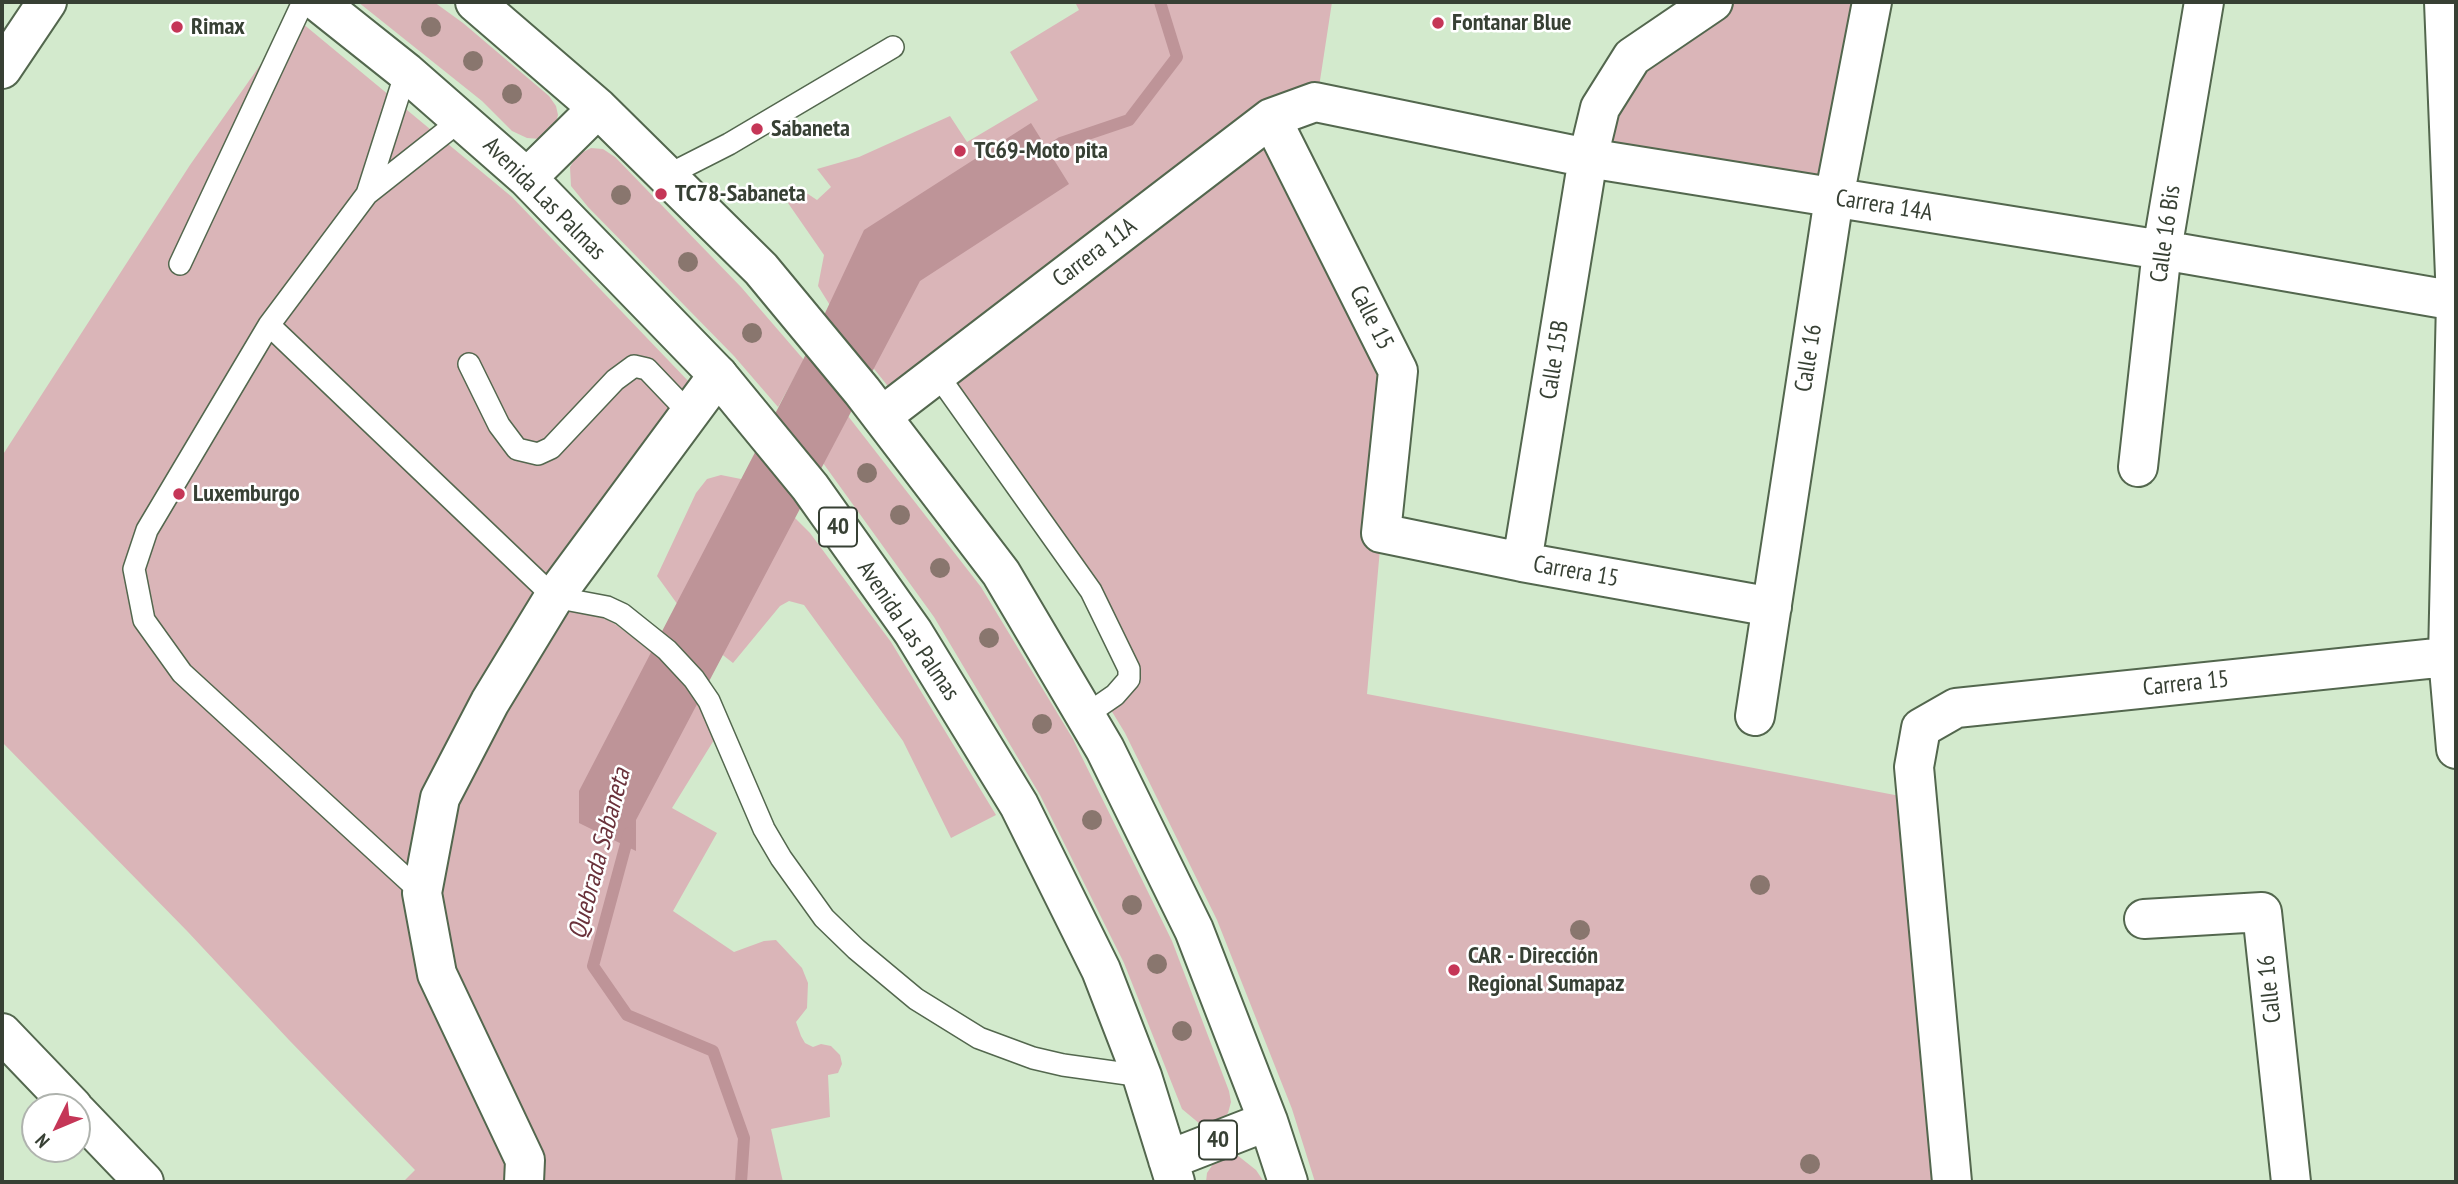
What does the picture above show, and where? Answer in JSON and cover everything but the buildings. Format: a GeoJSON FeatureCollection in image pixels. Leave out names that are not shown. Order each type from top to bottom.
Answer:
{"type":"FeatureCollection","features":[{"type":"Feature","properties":{"kind":"street"},"geometry":{"type":"LineString","coordinates":[[2,69],[47,2]]}},
{"type":"Feature","properties":{"kind":"street","name":"Avenida Las Palmas"},"geometry":{"type":"LineString","coordinates":[[318,2],[406,72],[527,177],[718,376],[810,487],[913,632],[1018,805],[1101,970],[1142,1076],[1171,1171]]}},
{"type":"Feature","properties":{"kind":"street","name":"Calle 15B"},"geometry":{"type":"LineString","coordinates":[[1522,562],[1588,158],[1600,108],[1632,57],[1713,2]]}},
{"type":"Feature","properties":{"kind":"street","name":"Calle 16"},"geometry":{"type":"LineString","coordinates":[[1755,716],[1833,198],[1872,2]]}},
{"type":"Feature","properties":{"kind":"street","name":"Calle 16 Bis"},"geometry":{"type":"LineString","coordinates":[[2138,467],[2162,250],[2204,2]]}},
{"type":"Feature","properties":{"kind":"street"},"geometry":{"type":"LineString","coordinates":[[2444,2],[2456,301],[2452,656],[2456,749]]}},
{"type":"Feature","properties":{"kind":"street","name":"40"},"geometry":{"type":"LineString","coordinates":[[479,3],[598,108],[761,269],[882,416],[1001,573],[1086,715],[1194,930],[1268,1121],[1288,1182]]}},
{"type":"Feature","properties":{"kind":"street","name":"Carrera 14A"},"geometry":{"type":"LineString","coordinates":[[1315,102],[1588,158],[2162,250],[2456,301]]}},
{"type":"Feature","properties":{"kind":"street","name":"Carrera 11A"},"geometry":{"type":"LineString","coordinates":[[882,416],[1271,118],[1315,102]]}},
{"type":"Feature","properties":{"kind":"street"},"geometry":{"type":"LineString","coordinates":[[527,177],[598,108]]}},
{"type":"Feature","properties":{"kind":"street","name":"Calle 15"},"geometry":{"type":"LineString","coordinates":[[1271,118],[1398,371],[1381,533]]}},
{"type":"Feature","properties":{"kind":"street"},"geometry":{"type":"LineString","coordinates":[[524,1182],[524,1160],[437,974],[422,893],[440,798],[490,702],[554,597],[718,376]]}},
{"type":"Feature","properties":{"kind":"street","name":"Carrera 15"},"geometry":{"type":"LineString","coordinates":[[1381,533],[1522,562],[1772,607]]}},
{"type":"Feature","properties":{"kind":"street","name":"Carrera 15"},"geometry":{"type":"LineString","coordinates":[[1952,1182],[1914,767],[1922,728],[1956,708],[2452,656]]}},
{"type":"Feature","properties":{"kind":"street","name":"Calle 16"},"geometry":{"type":"LineString","coordinates":[[2144,919],[2262,912],[2291,1182]]}},
{"type":"Feature","properties":{"kind":"street"},"geometry":{"type":"LineString","coordinates":[[2,1033],[59,1093]]}},
{"type":"Feature","properties":{"kind":"street","name":"40"},"geometry":{"type":"LineString","coordinates":[[1171,1171],[1268,1121]]}},
{"type":"Feature","properties":{"kind":"street"},"geometry":{"type":"LineString","coordinates":[[91,1126],[145,1182]]}},
{"type":"Feature","properties":{"kind":"lane"},"geometry":{"type":"LineString","coordinates":[[180,264],[303,2]]}},
{"type":"Feature","properties":{"kind":"lane"},"geometry":{"type":"LineString","coordinates":[[668,175],[729,144],[893,47]]}},
{"type":"Feature","properties":{"kind":"lane"},"geometry":{"type":"LineString","coordinates":[[366,194],[406,72]]}},
{"type":"Feature","properties":{"kind":"lane"},"geometry":{"type":"LineString","coordinates":[[422,893],[182,673],[144,620],[134,569],[147,530],[269,325],[366,194],[462,119]]}},
{"type":"Feature","properties":{"kind":"lane"},"geometry":{"type":"LineString","coordinates":[[269,325],[554,597],[593,603],[622,614],[667,650],[694,679],[709,701],[764,829],[781,858],[824,918],[895,982],[944,1018],[979,1038],[1004,1048],[1063,1065],[1142,1076]]}},
{"type":"Feature","properties":{"kind":"lane"},"geometry":{"type":"LineString","coordinates":[[469,364],[499,425],[517,449],[538,454],[551,448],[615,380],[634,366],[647,369],[689,413]]}},
{"type":"Feature","properties":{"kind":"lane"},"geometry":{"type":"LineString","coordinates":[[937,374],[1091,591],[1129,669],[1129,679],[1115,695],[1086,715]]}},
{"type":"Feature","properties":{"kind":"shaded area"},"geometry":{"type":"Polygon","coordinates":[[[358,2],[434,2],[549,96],[558,115],[555,126],[540,139],[527,138],[512,131],[482,101],[358,2]]]}},
{"type":"Feature","properties":{"kind":"shaded area"},"geometry":{"type":"Polygon","coordinates":[[[1075,2],[1332,2],[1319,87],[891,390],[854,344],[818,286],[824,255],[788,203],[802,190],[817,200],[831,187],[817,169],[859,157],[950,116],[967,142],[1038,100],[1010,52],[1079,10],[1075,2]]]}},
{"type":"Feature","properties":{"kind":"shaded area"},"geometry":{"type":"Polygon","coordinates":[[[1734,2],[1862,2],[1826,187],[1601,151],[1608,114],[1644,63],[1734,2]]]}},
{"type":"Feature","properties":{"kind":"shaded area"},"geometry":{"type":"Polygon","coordinates":[[[302,23],[512,197],[691,384],[535,597],[408,894],[507,1162],[508,1182],[403,1182],[415,1170],[2,742],[2,456],[190,165],[277,41],[302,23]]]}},
{"type":"Feature","properties":{"kind":"shaded area"},"geometry":{"type":"Polygon","coordinates":[[[1031,123],[1069,184],[920,281],[636,820],[636,851],[579,823],[579,791],[803,360],[864,230],[1031,123]]]}},
{"type":"Feature","properties":{"kind":"shaded area"},"geometry":{"type":"Polygon","coordinates":[[[1266,143],[1381,372],[1380,549],[1367,694],[1900,796],[1935,1182],[1315,1182],[1292,1109],[1217,920],[1125,733],[1111,710],[1121,704],[1139,681],[1139,668],[1134,654],[1100,585],[953,381],[1266,143]]]}},
{"type":"Feature","properties":{"kind":"shaded area"},"geometry":{"type":"Polygon","coordinates":[[[591,148],[603,149],[615,157],[741,287],[804,360],[778,407],[734,356],[588,207],[571,186],[570,167],[577,155],[591,148]]]}},
{"type":"Feature","properties":{"kind":"shaded area"},"geometry":{"type":"Polygon","coordinates":[[[848,416],[981,587],[1073,739],[1172,941],[1229,1091],[1231,1102],[1228,1113],[1221,1121],[1213,1125],[1200,1124],[1182,1109],[1124,963],[1040,795],[934,617],[823,463],[848,416]]]}},
{"type":"Feature","properties":{"kind":"shaded area"},"geometry":{"type":"Polygon","coordinates":[[[721,475],[741,479],[777,500],[810,533],[891,642],[996,815],[951,838],[903,741],[804,605],[789,601],[780,606],[733,663],[710,645],[657,576],[696,493],[707,479],[721,475]]]}},
{"type":"Feature","properties":{"kind":"shaded area"},"geometry":{"type":"Polygon","coordinates":[[[562,605],[592,612],[615,624],[660,658],[703,710],[714,740],[672,808],[717,833],[673,911],[734,952],[764,941],[776,940],[802,968],[808,983],[807,1008],[796,1022],[801,1036],[805,1043],[813,1047],[821,1044],[831,1046],[840,1055],[842,1064],[838,1073],[828,1075],[830,1117],[771,1129],[783,1182],[541,1182],[453,972],[441,886],[453,806],[562,605]]]}},
{"type":"Feature","properties":{"kind":"shaded area"},"geometry":{"type":"Polygon","coordinates":[[[1237,1155],[1256,1170],[1264,1182],[1206,1182],[1207,1173],[1215,1161],[1237,1155]]]}},
{"type":"Feature","properties":{"kind":"waterway","name":"Quebrada Sabaneta"},"geometry":{"type":"LineString","coordinates":[[1037,159],[1061,143],[1129,120],[1177,57],[1160,2]]}},
{"type":"Feature","properties":{"kind":"waterway","name":"Quebrada Sabaneta"},"geometry":{"type":"LineString","coordinates":[[629,833],[593,966],[627,1015],[713,1051],[744,1138],[741,1182]]}},
{"type":"Feature","properties":{"kind":"place","name":"Fontanar Blue"},"geometry":{"type":"Point","coordinates":[1438,23]}},
{"type":"Feature","properties":{"kind":"place","name":"Rimax"},"geometry":{"type":"Point","coordinates":[177,27]}},
{"type":"Feature","properties":{"kind":"place","name":"Sabaneta"},"geometry":{"type":"Point","coordinates":[757,129]}},
{"type":"Feature","properties":{"kind":"place","name":"TC69-Moto pita"},"geometry":{"type":"Point","coordinates":[960,151]}},
{"type":"Feature","properties":{"kind":"place","name":"TC78-Sabaneta"},"geometry":{"type":"Point","coordinates":[661,194]}},
{"type":"Feature","properties":{"kind":"place","name":"Luxemburgo"},"geometry":{"type":"Point","coordinates":[179,494]}},
{"type":"Feature","properties":{"kind":"place","name":"CAR - Dirección Regional Sumapaz"},"geometry":{"type":"Point","coordinates":[1454,970]}}]}
